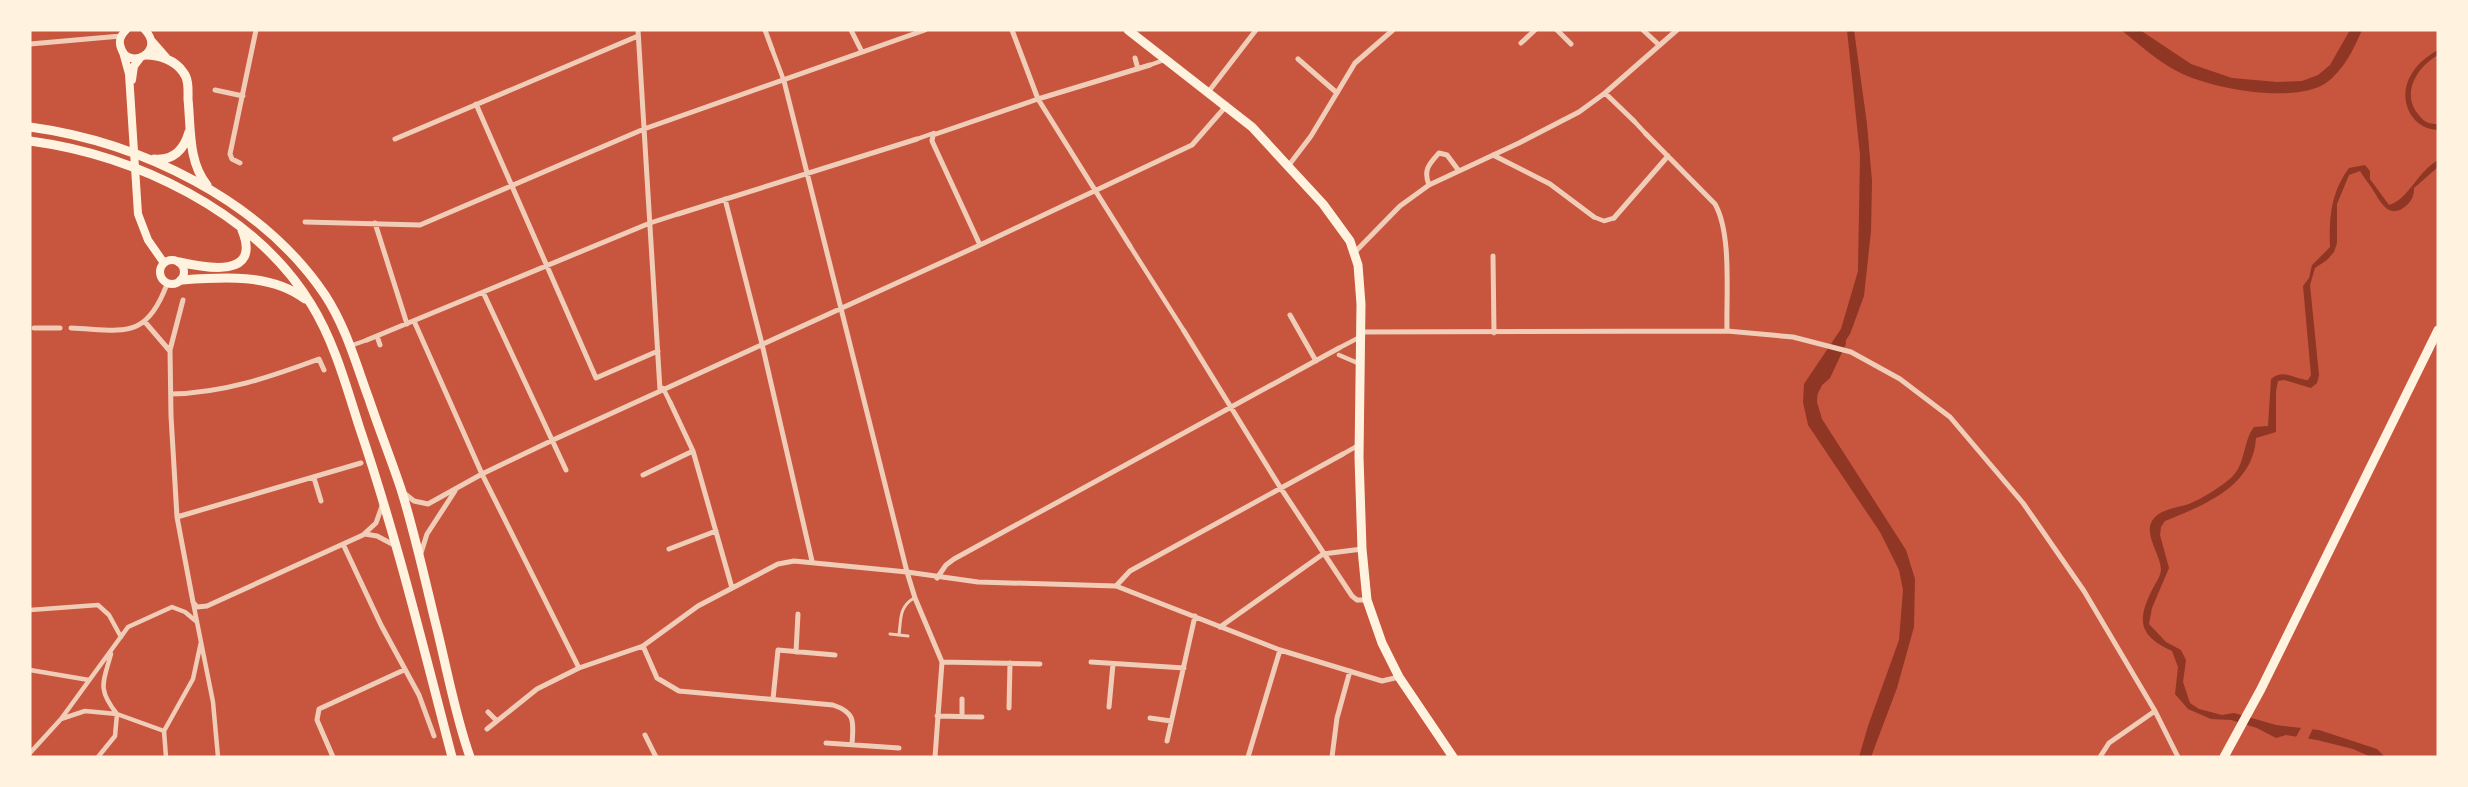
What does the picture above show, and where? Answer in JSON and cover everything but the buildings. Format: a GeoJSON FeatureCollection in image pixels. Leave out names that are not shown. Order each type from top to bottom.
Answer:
{"type":"FeatureCollection","features":[{"type":"Feature","properties":{"kind":"main road"},"geometry":{"type":"LineString","coordinates":[[145,30],[159,53],[170,61]]}},
{"type":"Feature","properties":{"kind":"main road"},"geometry":{"type":"LineString","coordinates":[[1128,30],[1252,126],[1289,165],[1342,228],[1354,253],[1361,304],[1359,445],[1362,549],[1367,600],[1382,644],[1399,677],[1453,757]]}},
{"type":"Feature","properties":{"kind":"main road"},"geometry":{"type":"LineString","coordinates":[[124,33],[120,44],[128,68],[137,203],[144,232],[165,262]]}},
{"type":"Feature","properties":{"kind":"main road"},"geometry":{"type":"LineString","coordinates":[[131,106],[133,72],[150,49],[152,42]]}},
{"type":"Feature","properties":{"kind":"main road"},"geometry":{"type":"LineString","coordinates":[[123,52],[130,58],[161,57],[177,65],[186,79],[196,168],[211,189]]}},
{"type":"Feature","properties":{"kind":"main road"},"geometry":{"type":"LineString","coordinates":[[30,126],[59,130],[107,142],[143,156],[211,189],[271,235],[301,265],[324,295],[350,346],[401,490],[470,757]]}},
{"type":"Feature","properties":{"kind":"main road"},"geometry":{"type":"LineString","coordinates":[[143,156],[163,159],[174,156],[185,145],[190,127]]}},
{"type":"Feature","properties":{"kind":"main road"},"geometry":{"type":"LineString","coordinates":[[30,141],[110,158],[146,172],[196,197],[241,228],[275,257],[311,304],[335,352],[399,548],[452,757]]}},
{"type":"Feature","properties":{"kind":"main road"},"geometry":{"type":"LineString","coordinates":[[165,262],[172,260],[214,269],[232,267],[239,263],[245,250],[241,228]]}},
{"type":"Feature","properties":{"kind":"main road"},"geometry":{"type":"LineString","coordinates":[[165,262],[160,274],[167,284],[175,284],[181,280],[211,278],[256,280],[290,290],[311,304]]}},
{"type":"Feature","properties":{"kind":"main road"},"geometry":{"type":"LineString","coordinates":[[179,262],[184,269],[181,280]]}},
{"type":"Feature","properties":{"kind":"main road"},"geometry":{"type":"LineString","coordinates":[[2223,757],[2250,710],[2438,330]]}},
{"type":"Feature","properties":{"kind":"street"},"geometry":{"type":"LineString","coordinates":[[240,163],[232,159],[230,154],[255,30]]}},
{"type":"Feature","properties":{"kind":"street"},"geometry":{"type":"LineString","coordinates":[[765,30],[784,81],[907,572],[915,598],[942,662],[935,757]]}},
{"type":"Feature","properties":{"kind":"street"},"geometry":{"type":"LineString","coordinates":[[851,30],[862,52]]}},
{"type":"Feature","properties":{"kind":"street"},"geometry":{"type":"LineString","coordinates":[[305,222],[420,225],[644,129],[925,30]]}},
{"type":"Feature","properties":{"kind":"street"},"geometry":{"type":"LineString","coordinates":[[1012,30],[1038,99],[1095,191],[1323,554],[1352,596],[1357,600],[1367,600]]}},
{"type":"Feature","properties":{"kind":"street"},"geometry":{"type":"LineString","coordinates":[[1209,92],[1256,30]]}},
{"type":"Feature","properties":{"kind":"street"},"geometry":{"type":"LineString","coordinates":[[1289,165],[1311,136],[1355,63],[1393,30]]}},
{"type":"Feature","properties":{"kind":"street"},"geometry":{"type":"LineString","coordinates":[[1521,43],[1535,30]]}},
{"type":"Feature","properties":{"kind":"street"},"geometry":{"type":"LineString","coordinates":[[1557,30],[1571,44]]}},
{"type":"Feature","properties":{"kind":"street"},"geometry":{"type":"LineString","coordinates":[[1643,30],[1659,45]]}},
{"type":"Feature","properties":{"kind":"street"},"geometry":{"type":"LineString","coordinates":[[1354,253],[1400,206],[1429,185],[1579,112],[1605,93],[1677,30]]}},
{"type":"Feature","properties":{"kind":"street"},"geometry":{"type":"LineString","coordinates":[[30,44],[124,33]]}},
{"type":"Feature","properties":{"kind":"street"},"geometry":{"type":"LineString","coordinates":[[396,138],[638,33],[657,351],[662,389],[693,451],[732,588]]}},
{"type":"Feature","properties":{"kind":"street"},"geometry":{"type":"LineString","coordinates":[[1135,57],[1138,69]]}},
{"type":"Feature","properties":{"kind":"street"},"geometry":{"type":"LineString","coordinates":[[350,346],[650,223],[1167,59]]}},
{"type":"Feature","properties":{"kind":"street"},"geometry":{"type":"LineString","coordinates":[[1298,59],[1337,93]]}},
{"type":"Feature","properties":{"kind":"street"},"geometry":{"type":"LineString","coordinates":[[215,90],[243,96]]}},
{"type":"Feature","properties":{"kind":"street"},"geometry":{"type":"LineString","coordinates":[[1605,93],[1715,204],[1721,214],[1725,239],[1727,331]]}},
{"type":"Feature","properties":{"kind":"street"},"geometry":{"type":"LineString","coordinates":[[476,104],[596,378],[657,351]]}},
{"type":"Feature","properties":{"kind":"street"},"geometry":{"type":"LineString","coordinates":[[401,490],[414,501],[429,504],[482,474],[553,440],[980,245],[1192,145],[1227,105]]}},
{"type":"Feature","properties":{"kind":"street"},"geometry":{"type":"LineString","coordinates":[[934,134],[932,141],[980,245]]}},
{"type":"Feature","properties":{"kind":"street"},"geometry":{"type":"LineString","coordinates":[[1429,185],[1425,175],[1426,171],[1440,153],[1447,155],[1459,171]]}},
{"type":"Feature","properties":{"kind":"street"},"geometry":{"type":"LineString","coordinates":[[1493,155],[1550,184],[1594,217],[1604,221],[1614,218],[1668,156]]}},
{"type":"Feature","properties":{"kind":"street"},"geometry":{"type":"LineString","coordinates":[[725,199],[762,344],[812,561]]}},
{"type":"Feature","properties":{"kind":"street"},"geometry":{"type":"LineString","coordinates":[[375,223],[407,324]]}},
{"type":"Feature","properties":{"kind":"street"},"geometry":{"type":"LineString","coordinates":[[1493,256],[1494,333]]}},
{"type":"Feature","properties":{"kind":"street"},"geometry":{"type":"LineString","coordinates":[[71,328],[124,330],[135,328],[145,322],[158,305],[167,284]]}},
{"type":"Feature","properties":{"kind":"street"},"geometry":{"type":"LineString","coordinates":[[483,292],[566,470]]}},
{"type":"Feature","properties":{"kind":"street"},"geometry":{"type":"LineString","coordinates":[[183,300],[170,350],[177,517],[213,702],[218,757]]}},
{"type":"Feature","properties":{"kind":"street"},"geometry":{"type":"LineString","coordinates":[[1290,315],[1316,361]]}},
{"type":"Feature","properties":{"kind":"street"},"geometry":{"type":"LineString","coordinates":[[414,321],[482,474],[579,668]]}},
{"type":"Feature","properties":{"kind":"street"},"geometry":{"type":"LineString","coordinates":[[145,322],[170,350]]}},
{"type":"Feature","properties":{"kind":"street"},"geometry":{"type":"LineString","coordinates":[[34,328],[60,328]]}},
{"type":"Feature","properties":{"kind":"street"},"geometry":{"type":"LineString","coordinates":[[938,578],[946,565],[954,559],[1360,335],[1727,331],[1793,337],[1851,352],[1900,379],[1950,417],[2023,503],[2084,591],[2178,757]]}},
{"type":"Feature","properties":{"kind":"street"},"geometry":{"type":"LineString","coordinates":[[377,336],[380,345]]}},
{"type":"Feature","properties":{"kind":"street"},"geometry":{"type":"LineString","coordinates":[[1328,354],[1339,355],[1360,364]]}},
{"type":"Feature","properties":{"kind":"street"},"geometry":{"type":"LineString","coordinates":[[171,394],[201,393],[234,387],[267,378],[319,358],[324,370]]}},
{"type":"Feature","properties":{"kind":"street"},"geometry":{"type":"LineString","coordinates":[[1116,586],[1130,571],[1359,445]]}},
{"type":"Feature","properties":{"kind":"street"},"geometry":{"type":"LineString","coordinates":[[643,475],[693,451]]}},
{"type":"Feature","properties":{"kind":"street"},"geometry":{"type":"LineString","coordinates":[[177,517],[361,463]]}},
{"type":"Feature","properties":{"kind":"street"},"geometry":{"type":"LineString","coordinates":[[314,478],[321,501]]}},
{"type":"Feature","properties":{"kind":"street"},"geometry":{"type":"LineString","coordinates":[[419,558],[428,534],[458,487]]}},
{"type":"Feature","properties":{"kind":"street"},"geometry":{"type":"LineString","coordinates":[[195,604],[207,606],[365,534],[380,515],[383,500]]}},
{"type":"Feature","properties":{"kind":"street"},"geometry":{"type":"LineString","coordinates":[[669,549],[716,531]]}},
{"type":"Feature","properties":{"kind":"street"},"geometry":{"type":"LineString","coordinates":[[365,534],[377,536],[399,548]]}},
{"type":"Feature","properties":{"kind":"street"},"geometry":{"type":"LineString","coordinates":[[343,544],[404,670],[421,699],[434,736]]}},
{"type":"Feature","properties":{"kind":"street"},"geometry":{"type":"LineString","coordinates":[[1220,627],[1323,554],[1362,549]]}},
{"type":"Feature","properties":{"kind":"street"},"geometry":{"type":"LineString","coordinates":[[487,729],[537,689],[579,668],[643,646],[698,606],[778,564],[794,561],[812,561],[978,582],[1116,586],[1280,650],[1382,681],[1399,677]]}},
{"type":"Feature","properties":{"kind":"street"},"geometry":{"type":"LineString","coordinates":[[30,610],[98,605],[109,615],[121,637]]}},
{"type":"Feature","properties":{"kind":"street"},"geometry":{"type":"LineString","coordinates":[[30,753],[61,719],[128,627],[172,607],[185,612],[197,622]]}},
{"type":"Feature","properties":{"kind":"street"},"geometry":{"type":"LineString","coordinates":[[796,652],[798,614]]}},
{"type":"Feature","properties":{"kind":"street"},"geometry":{"type":"LineString","coordinates":[[1167,741],[1195,616]]}},
{"type":"Feature","properties":{"kind":"street"},"geometry":{"type":"LineString","coordinates":[[166,757],[164,731],[193,678],[201,639]]}},
{"type":"Feature","properties":{"kind":"street"},"geometry":{"type":"LineString","coordinates":[[643,646],[657,678],[679,691],[833,705],[849,712],[853,720],[852,745]]}},
{"type":"Feature","properties":{"kind":"street"},"geometry":{"type":"LineString","coordinates":[[98,757],[115,736],[117,714],[104,696],[103,688],[112,650]]}},
{"type":"Feature","properties":{"kind":"street"},"geometry":{"type":"LineString","coordinates":[[773,699],[778,650],[835,655]]}},
{"type":"Feature","properties":{"kind":"street"},"geometry":{"type":"LineString","coordinates":[[1248,757],[1280,650]]}},
{"type":"Feature","properties":{"kind":"street"},"geometry":{"type":"LineString","coordinates":[[942,662],[1040,664]]}},
{"type":"Feature","properties":{"kind":"street"},"geometry":{"type":"LineString","coordinates":[[1091,662],[1184,668]]}},
{"type":"Feature","properties":{"kind":"street"},"geometry":{"type":"LineString","coordinates":[[1009,708],[1010,663]]}},
{"type":"Feature","properties":{"kind":"street"},"geometry":{"type":"LineString","coordinates":[[1109,707],[1113,664]]}},
{"type":"Feature","properties":{"kind":"street"},"geometry":{"type":"LineString","coordinates":[[30,670],[89,680]]}},
{"type":"Feature","properties":{"kind":"street"},"geometry":{"type":"LineString","coordinates":[[333,757],[317,720],[318,712],[322,707],[404,670]]}},
{"type":"Feature","properties":{"kind":"street"},"geometry":{"type":"LineString","coordinates":[[1332,757],[1337,718],[1350,671]]}},
{"type":"Feature","properties":{"kind":"street"},"geometry":{"type":"LineString","coordinates":[[962,699],[962,716]]}},
{"type":"Feature","properties":{"kind":"street"},"geometry":{"type":"LineString","coordinates":[[61,719],[85,711],[117,714],[164,731]]}},
{"type":"Feature","properties":{"kind":"street"},"geometry":{"type":"LineString","coordinates":[[2100,757],[2109,743],[2154,711]]}},
{"type":"Feature","properties":{"kind":"street"},"geometry":{"type":"LineString","coordinates":[[488,712],[497,721]]}},
{"type":"Feature","properties":{"kind":"street"},"geometry":{"type":"LineString","coordinates":[[938,716],[982,717]]}},
{"type":"Feature","properties":{"kind":"street"},"geometry":{"type":"LineString","coordinates":[[1150,718],[1171,721]]}},
{"type":"Feature","properties":{"kind":"street"},"geometry":{"type":"LineString","coordinates":[[645,735],[656,757]]}},
{"type":"Feature","properties":{"kind":"street"},"geometry":{"type":"LineString","coordinates":[[826,743],[899,748]]}},
{"type":"Feature","properties":{"kind":"lane"},"geometry":{"type":"LineString","coordinates":[[900,635],[902,609],[906,603],[915,598]]}},
{"type":"Feature","properties":{"kind":"lane"},"geometry":{"type":"LineString","coordinates":[[890,634],[908,636]]}},
{"type":"Feature","properties":{"kind":"shaded area"},"geometry":{"type":"Polygon","coordinates":[[[1847,30],[1854,30],[1867,124],[1872,181],[1871,231],[1864,296],[1850,334],[1818,382],[1817,402],[1822,419],[1906,550],[1915,579],[1914,627],[1897,688],[1871,757],[1859,757],[1899,640],[1903,590],[1899,570],[1880,532],[1808,425],[1803,402],[1804,384],[1841,329],[1858,271],[1860,155],[1847,30]]]}},
{"type":"Feature","properties":{"kind":"shaded area"},"geometry":{"type":"Polygon","coordinates":[[[2121,30],[2140,30],[2191,64],[2232,78],[2277,82],[2302,81],[2318,75],[2330,65],[2350,30],[2362,30],[2343,66],[2326,83],[2293,93],[2272,93],[2227,88],[2187,76],[2160,61],[2121,30]]]}},
{"type":"Feature","properties":{"kind":"shaded area"},"geometry":{"type":"Polygon","coordinates":[[[2438,50],[2438,55],[2418,73],[2411,89],[2411,98],[2420,117],[2426,122],[2438,124],[2438,130],[2428,128],[2413,118],[2405,93],[2416,67],[2438,50]]]}},
{"type":"Feature","properties":{"kind":"shaded area"},"geometry":{"type":"Polygon","coordinates":[[[2438,160],[2438,167],[2414,188],[2409,203],[2395,211],[2381,203],[2360,171],[2349,175],[2337,204],[2337,243],[2334,252],[2315,268],[2310,285],[2319,375],[2317,383],[2311,388],[2284,380],[2278,381],[2276,432],[2256,438],[2253,455],[2236,482],[2210,501],[2165,521],[2160,535],[2169,568],[2152,608],[2149,624],[2166,642],[2181,650],[2186,660],[2183,682],[2190,703],[2199,709],[2222,715],[2234,713],[2276,725],[2319,730],[2377,749],[2385,757],[2371,757],[2353,749],[2317,740],[2286,735],[2276,738],[2257,728],[2231,720],[2211,719],[2188,709],[2175,694],[2178,667],[2172,651],[2153,640],[2144,627],[2144,611],[2161,569],[2151,538],[2152,521],[2164,511],[2200,499],[2232,477],[2240,465],[2254,427],[2268,426],[2271,379],[2284,374],[2308,380],[2311,375],[2303,286],[2309,278],[2312,265],[2330,247],[2332,206],[2338,186],[2349,168],[2365,165],[2370,171],[2370,179],[2389,205],[2402,198],[2424,171],[2438,160]]]}},
{"type":"Feature","properties":{"kind":"pier"},"geometry":{"type":"Polygon","coordinates":[[[2303,724],[2314,726],[2307,741],[2295,739],[2303,724]]]}},
{"type":"Feature","properties":{"kind":"waterway"},"geometry":{"type":"LineString","coordinates":[[1812,394],[1818,382],[1826,375],[1841,343]]}}]}
